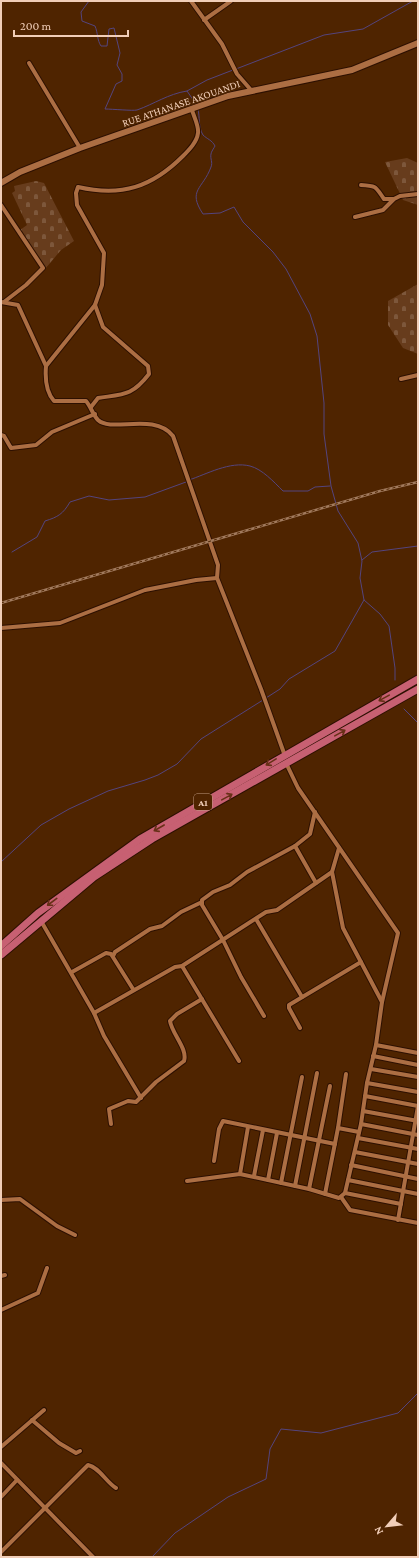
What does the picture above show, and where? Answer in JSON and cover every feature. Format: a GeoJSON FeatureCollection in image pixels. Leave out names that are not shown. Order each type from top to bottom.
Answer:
{"type":"FeatureCollection","features":[{"type":"Feature","properties":{"kind":"main road","name":"A1"},"geometry":{"type":"LineString","coordinates":[[1,946],[38,913],[140,838],[418,678]]}},
{"type":"Feature","properties":{"kind":"main road","name":"A1"},"geometry":{"type":"LineString","coordinates":[[1,955],[94,877],[126,856],[185,820],[418,689]]}},
{"type":"Feature","properties":{"kind":"street"},"geometry":{"type":"LineString","coordinates":[[191,1],[222,44],[237,74],[251,90]]}},
{"type":"Feature","properties":{"kind":"street"},"geometry":{"type":"LineString","coordinates":[[204,20],[231,1]]}},
{"type":"Feature","properties":{"kind":"street","name":"RUE ATHANASE AKOUANDI"},"geometry":{"type":"LineString","coordinates":[[1,183],[20,172],[80,148],[195,108],[251,90],[352,70],[418,43]]}},
{"type":"Feature","properties":{"kind":"street"},"geometry":{"type":"LineString","coordinates":[[29,63],[80,148]]}},
{"type":"Feature","properties":{"kind":"street"},"geometry":{"type":"LineString","coordinates":[[46,366],[96,306],[102,285],[104,253],[77,205],[76,193],[78,188],[101,192],[129,189],[145,185],[160,175],[178,161],[197,138],[198,131],[195,108]]}},
{"type":"Feature","properties":{"kind":"street"},"geometry":{"type":"LineString","coordinates":[[360,185],[375,186],[378,188],[384,199],[394,199]]}},
{"type":"Feature","properties":{"kind":"street"},"geometry":{"type":"LineString","coordinates":[[355,217],[383,210],[394,199],[400,196],[418,194]]}},
{"type":"Feature","properties":{"kind":"street"},"geometry":{"type":"LineString","coordinates":[[1,205],[43,268],[26,286],[2,302]]}},
{"type":"Feature","properties":{"kind":"street"},"geometry":{"type":"LineString","coordinates":[[2,302],[18,306],[46,366],[50,396],[54,401],[86,401],[92,407],[99,420],[108,424],[144,423],[168,430],[173,436],[218,565],[217,578],[262,689],[286,763],[298,788],[398,933],[382,1002],[376,1045],[367,1083],[361,1124],[345,1193],[342,1197]]}},
{"type":"Feature","properties":{"kind":"street"},"geometry":{"type":"LineString","coordinates":[[92,407],[98,398],[124,394],[138,389],[149,374],[148,366],[103,328],[96,306]]}},
{"type":"Feature","properties":{"kind":"street"},"geometry":{"type":"LineString","coordinates":[[401,379],[418,375]]}},
{"type":"Feature","properties":{"kind":"street"},"geometry":{"type":"LineString","coordinates":[[1,435],[4,436],[10,448],[36,446],[52,432],[95,414]]}},
{"type":"Feature","properties":{"kind":"street"},"geometry":{"type":"LineString","coordinates":[[1,628],[60,623],[145,590],[196,580],[217,578]]}},
{"type":"Feature","properties":{"kind":"street"},"geometry":{"type":"LineString","coordinates":[[113,956],[115,952],[150,929],[162,926],[181,912],[202,902],[213,892],[230,885],[247,872],[295,846],[310,834],[316,812]]}},
{"type":"Feature","properties":{"kind":"street"},"geometry":{"type":"LineString","coordinates":[[295,846],[316,882]]}},
{"type":"Feature","properties":{"kind":"street"},"geometry":{"type":"LineString","coordinates":[[339,848],[332,872],[343,928],[382,1002]]}},
{"type":"Feature","properties":{"kind":"street"},"geometry":{"type":"LineString","coordinates":[[94,1013],[133,989],[175,967],[182,966],[266,912],[277,910],[332,872]]}},
{"type":"Feature","properties":{"kind":"street"},"geometry":{"type":"LineString","coordinates":[[202,902],[241,977],[264,1016]]}},
{"type":"Feature","properties":{"kind":"street"},"geometry":{"type":"LineString","coordinates":[[256,919],[302,997]]}},
{"type":"Feature","properties":{"kind":"street"},"geometry":{"type":"LineString","coordinates":[[41,920],[72,972],[94,1013],[104,1036],[141,1098]]}},
{"type":"Feature","properties":{"kind":"street"},"geometry":{"type":"LineString","coordinates":[[72,972],[106,953],[113,956],[133,989]]}},
{"type":"Feature","properties":{"kind":"street"},"geometry":{"type":"LineString","coordinates":[[300,1028],[288,1006],[361,962]]}},
{"type":"Feature","properties":{"kind":"street"},"geometry":{"type":"LineString","coordinates":[[182,966],[239,1061]]}},
{"type":"Feature","properties":{"kind":"street"},"geometry":{"type":"LineString","coordinates":[[111,1124],[109,1109],[128,1101],[136,1102],[156,1082],[184,1061],[185,1054],[171,1029],[170,1021],[177,1014],[202,999]]}},
{"type":"Feature","properties":{"kind":"street"},"geometry":{"type":"LineString","coordinates":[[376,1045],[418,1053]]}},
{"type":"Feature","properties":{"kind":"street"},"geometry":{"type":"LineString","coordinates":[[374,1056],[418,1065]]}},
{"type":"Feature","properties":{"kind":"street"},"geometry":{"type":"LineString","coordinates":[[371,1069],[418,1077]]}},
{"type":"Feature","properties":{"kind":"street"},"geometry":{"type":"LineString","coordinates":[[295,1186],[317,1073]]}},
{"type":"Feature","properties":{"kind":"street"},"geometry":{"type":"LineString","coordinates":[[325,1194],[338,1128],[346,1074]]}},
{"type":"Feature","properties":{"kind":"street"},"geometry":{"type":"LineString","coordinates":[[281,1183],[302,1077]]}},
{"type":"Feature","properties":{"kind":"street"},"geometry":{"type":"LineString","coordinates":[[367,1083],[418,1092]]}},
{"type":"Feature","properties":{"kind":"street"},"geometry":{"type":"LineString","coordinates":[[309,1189],[330,1086]]}},
{"type":"Feature","properties":{"kind":"street"},"geometry":{"type":"LineString","coordinates":[[365,1096],[418,1106],[416,1135],[408,1162],[398,1220]]}},
{"type":"Feature","properties":{"kind":"street"},"geometry":{"type":"LineString","coordinates":[[363,1111],[417,1120]]}},
{"type":"Feature","properties":{"kind":"street"},"geometry":{"type":"LineString","coordinates":[[214,1161],[221,1122],[335,1144]]}},
{"type":"Feature","properties":{"kind":"street"},"geometry":{"type":"LineString","coordinates":[[361,1124],[416,1135]]}},
{"type":"Feature","properties":{"kind":"street"},"geometry":{"type":"LineString","coordinates":[[240,1174],[248,1127]]}},
{"type":"Feature","properties":{"kind":"street"},"geometry":{"type":"LineString","coordinates":[[338,1128],[359,1132]]}},
{"type":"Feature","properties":{"kind":"street"},"geometry":{"type":"LineString","coordinates":[[254,1176],[263,1130]]}},
{"type":"Feature","properties":{"kind":"street"},"geometry":{"type":"LineString","coordinates":[[268,1180],[277,1133]]}},
{"type":"Feature","properties":{"kind":"street"},"geometry":{"type":"LineString","coordinates":[[358,1138],[418,1150]]}},
{"type":"Feature","properties":{"kind":"street"},"geometry":{"type":"LineString","coordinates":[[355,1152],[418,1164]]}},
{"type":"Feature","properties":{"kind":"street"},"geometry":{"type":"LineString","coordinates":[[351,1166],[418,1179]]}},
{"type":"Feature","properties":{"kind":"street"},"geometry":{"type":"LineString","coordinates":[[187,1181],[240,1174],[309,1189],[339,1198],[342,1197]]}},
{"type":"Feature","properties":{"kind":"street"},"geometry":{"type":"LineString","coordinates":[[348,1180],[418,1194]]}},
{"type":"Feature","properties":{"kind":"street"},"geometry":{"type":"LineString","coordinates":[[345,1193],[401,1204]]}},
{"type":"Feature","properties":{"kind":"street"},"geometry":{"type":"LineString","coordinates":[[342,1197],[350,1210],[418,1224]]}},
{"type":"Feature","properties":{"kind":"street"},"geometry":{"type":"LineString","coordinates":[[1,1200],[20,1199],[57,1226],[75,1235]]}},
{"type":"Feature","properties":{"kind":"street"},"geometry":{"type":"LineString","coordinates":[[1,1310],[38,1293],[47,1268]]}},
{"type":"Feature","properties":{"kind":"street"},"geometry":{"type":"LineString","coordinates":[[1,1447],[44,1410]]}},
{"type":"Feature","properties":{"kind":"street"},"geometry":{"type":"LineString","coordinates":[[32,1420],[64,1447],[76,1453],[80,1451]]}},
{"type":"Feature","properties":{"kind":"street"},"geometry":{"type":"LineString","coordinates":[[1,1463],[93,1557]]}},
{"type":"Feature","properties":{"kind":"street"},"geometry":{"type":"LineString","coordinates":[[1,1552],[88,1465],[97,1468],[108,1483],[116,1488]]}},
{"type":"Feature","properties":{"kind":"street"},"geometry":{"type":"LineString","coordinates":[[1,1497],[17,1480]]}},
{"type":"Feature","properties":{"kind":"green space"},"geometry":{"type":"Polygon","coordinates":[[[407,158],[418,163],[418,205],[403,200],[385,162],[407,158]]]}},
{"type":"Feature","properties":{"kind":"green space"},"geometry":{"type":"Polygon","coordinates":[[[36,181],[44,183],[74,241],[61,250],[45,269],[20,230],[27,225],[12,193],[15,191],[14,186],[36,181]]]}},
{"type":"Feature","properties":{"kind":"green space"},"geometry":{"type":"Polygon","coordinates":[[[418,284],[418,354],[403,348],[388,325],[388,301],[418,284]]]}},
{"type":"Feature","properties":{"kind":"waterway"},"geometry":{"type":"LineString","coordinates":[[89,1],[81,12],[82,21],[95,26],[101,46],[107,46],[109,29],[114,28],[120,53],[117,65],[122,74],[122,81],[116,84],[105,109],[137,110],[180,92],[187,91],[196,104]]}},
{"type":"Feature","properties":{"kind":"waterway"},"geometry":{"type":"LineString","coordinates":[[236,69],[324,35],[363,29],[413,1]]}},
{"type":"Feature","properties":{"kind":"waterway"},"geometry":{"type":"LineString","coordinates":[[187,91],[207,80],[233,70]]}},
{"type":"Feature","properties":{"kind":"waterway"},"geometry":{"type":"LineString","coordinates":[[198,109],[201,132],[215,146],[211,153],[211,167],[196,194],[198,206],[203,214],[220,213],[234,207],[243,222],[273,252],[286,269],[310,314],[317,336],[324,403],[324,434],[331,486],[338,511],[358,543],[362,561],[360,578],[364,600],[380,614],[389,626],[395,668],[395,680]]}},
{"type":"Feature","properties":{"kind":"waterway"},"geometry":{"type":"LineString","coordinates":[[189,480],[219,469],[242,465],[250,466],[259,470],[268,476],[283,491],[308,491],[315,487],[330,486]]}},
{"type":"Feature","properties":{"kind":"waterway"},"geometry":{"type":"LineString","coordinates":[[12,552],[37,537],[45,521],[60,514],[70,502],[89,496],[109,500],[145,497],[186,482]]}},
{"type":"Feature","properties":{"kind":"waterway"},"geometry":{"type":"LineString","coordinates":[[362,560],[372,552],[418,546]]}},
{"type":"Feature","properties":{"kind":"waterway"},"geometry":{"type":"LineString","coordinates":[[266,698],[280,689],[289,679],[335,651],[364,600]]}},
{"type":"Feature","properties":{"kind":"waterway"},"geometry":{"type":"LineString","coordinates":[[1,862],[41,825],[69,809],[108,791],[158,775],[177,764],[201,739],[263,700]]}},
{"type":"Feature","properties":{"kind":"waterway"},"geometry":{"type":"LineString","coordinates":[[404,709],[418,723]]}},
{"type":"Feature","properties":{"kind":"waterway"},"geometry":{"type":"LineString","coordinates":[[152,1557],[175,1533],[228,1497],[266,1479],[270,1449],[281,1429],[321,1433],[398,1413],[418,1393]]}},
{"type":"Feature","properties":{"kind":"railway"},"geometry":{"type":"LineString","coordinates":[[1,603],[380,491],[418,482]]}}]}
